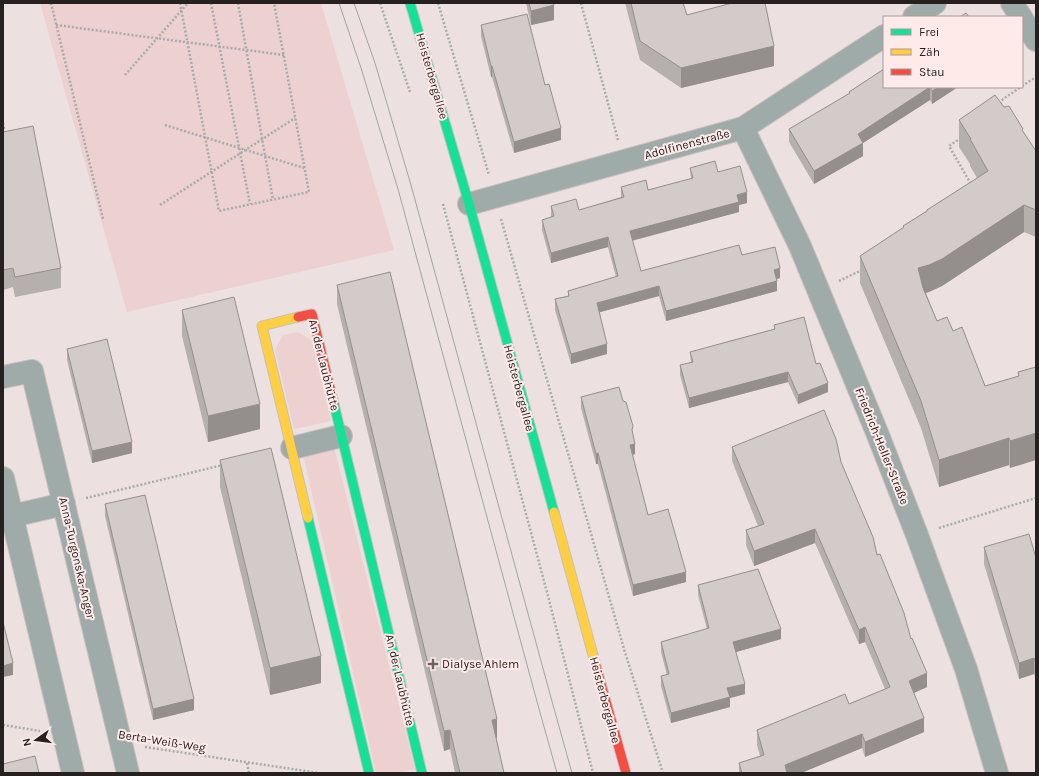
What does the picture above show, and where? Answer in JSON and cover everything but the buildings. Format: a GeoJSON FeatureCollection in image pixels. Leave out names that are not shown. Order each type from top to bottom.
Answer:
{"type":"FeatureCollection","features":[{"type":"Feature","properties":{"kind":"street","name":"Heisterbergallee"},"geometry":{"type":"LineString","coordinates":[[410,3],[469,204],[626,773]]}},
{"type":"Feature","properties":{"kind":"street"},"geometry":{"type":"LineString","coordinates":[[916,16],[936,3]]}},
{"type":"Feature","properties":{"kind":"street"},"geometry":{"type":"LineString","coordinates":[[1012,3],[1021,16]]}},
{"type":"Feature","properties":{"kind":"street"},"geometry":{"type":"LineString","coordinates":[[1023,20],[1036,40]]}},
{"type":"Feature","properties":{"kind":"street","name":"Adolfinenstraße"},"geometry":{"type":"LineString","coordinates":[[469,204],[743,128],[883,37]]}},
{"type":"Feature","properties":{"kind":"street","name":"Friedrich-Heller-Straße"},"geometry":{"type":"LineString","coordinates":[[743,128],[800,246],[918,535],[966,668],[997,773]]}},
{"type":"Feature","properties":{"kind":"street","name":"An der Laubhütte"},"geometry":{"type":"LineString","coordinates":[[368,773],[262,326],[312,314],[422,773]]}},
{"type":"Feature","properties":{"kind":"street","name":"Anna-Turgonska-Anger"},"geometry":{"type":"LineString","coordinates":[[3,377],[32,371],[128,773]]}},
{"type":"Feature","properties":{"kind":"street"},"geometry":{"type":"LineString","coordinates":[[292,448],[341,436]]}},
{"type":"Feature","properties":{"kind":"street"},"geometry":{"type":"LineString","coordinates":[[3,478],[73,773]]}},
{"type":"Feature","properties":{"kind":"street"},"geometry":{"type":"LineString","coordinates":[[12,516],[64,504]]}},
{"type":"Feature","properties":{"kind":"path"},"geometry":{"type":"LineString","coordinates":[[51,3],[103,219]]}},
{"type":"Feature","properties":{"kind":"path"},"geometry":{"type":"LineString","coordinates":[[180,3],[219,211],[309,192],[274,3]]}},
{"type":"Feature","properties":{"kind":"path"},"geometry":{"type":"LineString","coordinates":[[125,75],[188,3]]}},
{"type":"Feature","properties":{"kind":"path"},"geometry":{"type":"LineString","coordinates":[[211,3],[250,204]]}},
{"type":"Feature","properties":{"kind":"path"},"geometry":{"type":"LineString","coordinates":[[238,3],[248,50],[273,200]]}},
{"type":"Feature","properties":{"kind":"path"},"geometry":{"type":"LineString","coordinates":[[380,3],[412,97]]}},
{"type":"Feature","properties":{"kind":"path"},"geometry":{"type":"LineString","coordinates":[[438,3],[624,649],[663,773]]}},
{"type":"Feature","properties":{"kind":"path"},"geometry":{"type":"LineString","coordinates":[[581,3],[624,161]]}},
{"type":"Feature","properties":{"kind":"path"},"geometry":{"type":"LineString","coordinates":[[56,25],[284,55]]}},
{"type":"Feature","properties":{"kind":"path"},"geometry":{"type":"LineString","coordinates":[[1023,86],[1036,77]]}},
{"type":"Feature","properties":{"kind":"path"},"geometry":{"type":"LineString","coordinates":[[999,104],[1003,99],[1020,88]]}},
{"type":"Feature","properties":{"kind":"path"},"geometry":{"type":"LineString","coordinates":[[160,205],[295,118]]}},
{"type":"Feature","properties":{"kind":"path"},"geometry":{"type":"LineString","coordinates":[[3,123],[6,136]]}},
{"type":"Feature","properties":{"kind":"path"},"geometry":{"type":"LineString","coordinates":[[165,125],[304,168]]}},
{"type":"Feature","properties":{"kind":"path"},"geometry":{"type":"LineString","coordinates":[[962,138],[950,146],[972,185]]}},
{"type":"Feature","properties":{"kind":"path"},"geometry":{"type":"LineString","coordinates":[[441,197],[546,588],[593,773]]}},
{"type":"Feature","properties":{"kind":"path"},"geometry":{"type":"LineString","coordinates":[[818,290],[869,268]]}},
{"type":"Feature","properties":{"kind":"path"},"geometry":{"type":"LineString","coordinates":[[64,504],[223,465]]}},
{"type":"Feature","properties":{"kind":"path"},"geometry":{"type":"LineString","coordinates":[[918,535],[1036,498]]}},
{"type":"Feature","properties":{"kind":"path"},"geometry":{"type":"LineString","coordinates":[[3,725],[63,734]]}},
{"type":"Feature","properties":{"kind":"path","name":"Berta-Weiß-Weg"},"geometry":{"type":"LineString","coordinates":[[121,744],[319,773]]}},
{"type":"Feature","properties":{"kind":"path"},"geometry":{"type":"LineString","coordinates":[[246,763],[249,773]]}},
{"type":"Feature","properties":{"kind":"shaded area"},"geometry":{"type":"Polygon","coordinates":[[[40,3],[321,3],[394,250],[127,312],[40,3]]]}},
{"type":"Feature","properties":{"kind":"shaded area"},"geometry":{"type":"Polygon","coordinates":[[[298,332],[312,341],[331,421],[294,429],[275,350],[283,335],[298,332]]]}},
{"type":"Feature","properties":{"kind":"shaded area"},"geometry":{"type":"Polygon","coordinates":[[[334,447],[415,769],[396,773],[376,773],[303,454],[334,447]]]}},
{"type":"Feature","properties":{"kind":"tram line"},"geometry":{"type":"LineString","coordinates":[[339,3],[361,68],[398,189],[557,773]]}},
{"type":"Feature","properties":{"kind":"tram line"},"geometry":{"type":"LineString","coordinates":[[354,3],[375,63],[411,185],[572,773]]}},
{"type":"Feature","properties":{"kind":"traffic: fast"},"geometry":{"type":"LineString","coordinates":[[410,3],[469,204],[554,512]]}},
{"type":"Feature","properties":{"kind":"traffic: fast"},"geometry":{"type":"LineString","coordinates":[[334,404],[422,773]]}},
{"type":"Feature","properties":{"kind":"traffic: fast"},"geometry":{"type":"LineString","coordinates":[[308,518],[369,773]]}},
{"type":"Feature","properties":{"kind":"traffic: slow"},"geometry":{"type":"LineString","coordinates":[[298,317],[262,326],[308,518]]}},
{"type":"Feature","properties":{"kind":"traffic: slow"},"geometry":{"type":"LineString","coordinates":[[554,512],[596,666]]}},
{"type":"Feature","properties":{"kind":"traffic: jam"},"geometry":{"type":"LineString","coordinates":[[298,317],[312,314],[334,404]]}},
{"type":"Feature","properties":{"kind":"traffic: jam"},"geometry":{"type":"LineString","coordinates":[[596,666],[626,773]]}},
{"type":"Feature","properties":{"kind":"place","name":"Dialyse Ahlem"},"geometry":{"type":"Point","coordinates":[433,664]}}]}
